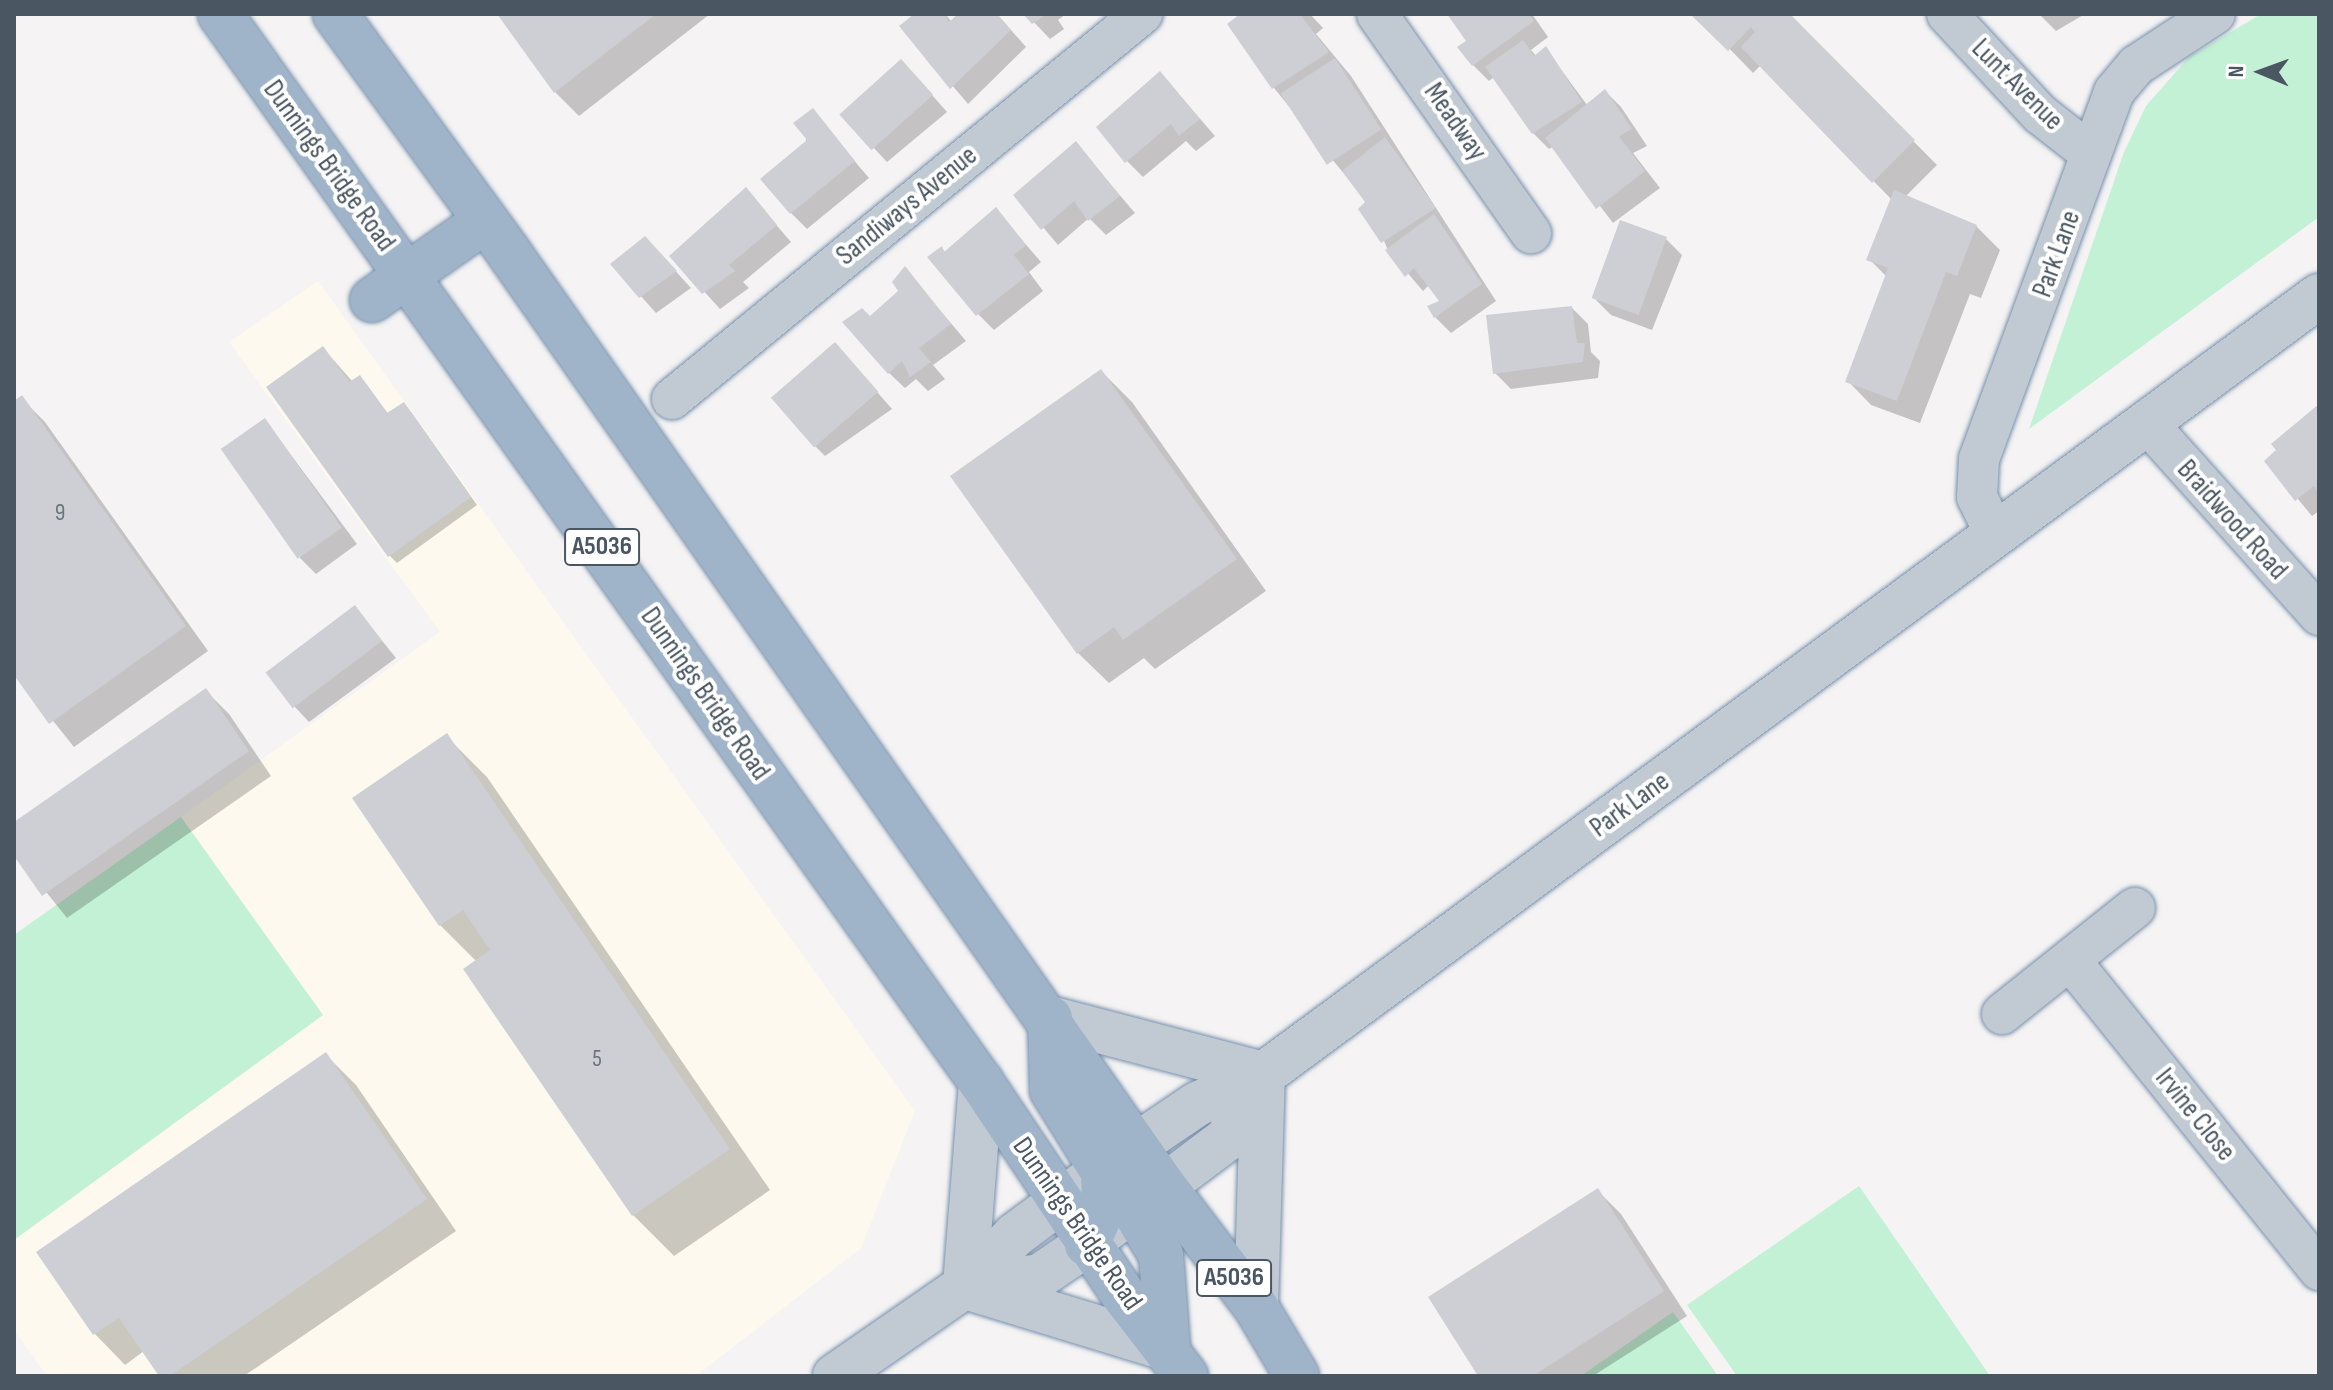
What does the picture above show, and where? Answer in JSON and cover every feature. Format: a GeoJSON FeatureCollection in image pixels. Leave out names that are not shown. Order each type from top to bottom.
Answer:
{"type":"FeatureCollection","features":[{"type":"Feature","properties":{"kind":"highway","name":"Dunnings Bridge Road"},"geometry":{"type":"LineString","coordinates":[[220,14],[981,1082],[1087,1244],[1177,1363]]}},
{"type":"Feature","properties":{"kind":"highway","name":"A5036"},"geometry":{"type":"LineString","coordinates":[[335,14],[1138,1144],[1148,1197],[1256,1307],[1297,1376]]}},
{"type":"Feature","properties":{"kind":"highway"},"geometry":{"type":"LineString","coordinates":[[372,300],[485,221]]}},
{"type":"Feature","properties":{"kind":"highway"},"geometry":{"type":"LineString","coordinates":[[1050,1018],[1052,1090],[1103,1172],[1104,1207],[1087,1244]]}},
{"type":"Feature","properties":{"kind":"highway"},"geometry":{"type":"LineString","coordinates":[[1148,1197],[1161,1255],[1177,1363]]}},
{"type":"Feature","properties":{"kind":"street","name":"Sandiways Avenue"},"geometry":{"type":"LineString","coordinates":[[672,399],[1142,14]]}},
{"type":"Feature","properties":{"kind":"street","name":"Meadway"},"geometry":{"type":"LineString","coordinates":[[1377,14],[1531,233]]}},
{"type":"Feature","properties":{"kind":"street","name":"Lunt Avenue"},"geometry":{"type":"LineString","coordinates":[[1947,14],[2040,114],[2091,154]]}},
{"type":"Feature","properties":{"kind":"street","name":"Park Lane"},"geometry":{"type":"LineString","coordinates":[[1996,536],[1977,497],[1979,459],[2062,245],[2114,92],[2137,65],[2215,14]]}},
{"type":"Feature","properties":{"kind":"street","name":"Park Lane"},"geometry":{"type":"LineString","coordinates":[[835,1376],[965,1286],[1015,1235],[1138,1144],[1197,1104],[1264,1074],[2319,296]]}},
{"type":"Feature","properties":{"kind":"street","name":"Braidwood Road"},"geometry":{"type":"LineString","coordinates":[[2147,423],[2319,615]]}},
{"type":"Feature","properties":{"kind":"street"},"geometry":{"type":"LineString","coordinates":[[2002,1014],[2135,908]]}},
{"type":"Feature","properties":{"kind":"street","name":"Irvine Close"},"geometry":{"type":"LineString","coordinates":[[2070,960],[2319,1270]]}},
{"type":"Feature","properties":{"kind":"street"},"geometry":{"type":"LineString","coordinates":[[1050,1018],[1264,1074],[1256,1307]]}},
{"type":"Feature","properties":{"kind":"street","name":"Park Lane"},"geometry":{"type":"LineString","coordinates":[[965,1286],[1040,1276],[1087,1244],[1227,1139],[1264,1074]]}},
{"type":"Feature","properties":{"kind":"street"},"geometry":{"type":"LineString","coordinates":[[981,1082],[965,1286],[1177,1363]]}},
{"type":"Feature","properties":{"kind":"shaded area"},"geometry":{"type":"Polygon","coordinates":[[[318,281],[915,1111],[861,1248],[696,1376],[47,1376],[14,1330],[14,1240],[323,1015],[181,817],[440,632],[229,342],[318,281]]]}},
{"type":"Feature","properties":{"kind":"green space"},"geometry":{"type":"Polygon","coordinates":[[[2261,14],[2319,14],[2319,217],[2029,429],[2124,152],[2146,106],[2189,57],[2261,14]]]}},
{"type":"Feature","properties":{"kind":"green space"},"geometry":{"type":"Polygon","coordinates":[[[181,817],[323,1015],[14,1240],[14,935],[181,817]]]}},
{"type":"Feature","properties":{"kind":"green space"},"geometry":{"type":"Polygon","coordinates":[[[1859,1186],[1990,1376],[1737,1376],[1687,1305],[1859,1186]]]}},
{"type":"Feature","properties":{"kind":"green space"},"geometry":{"type":"Polygon","coordinates":[[[1673,1312],[1718,1376],[1581,1376],[1673,1312]]]}},
{"type":"Feature","properties":{"kind":"building"},"geometry":{"type":"Polygon","coordinates":[[[497,14],[656,14],[554,93],[497,14]]]}},
{"type":"Feature","properties":{"kind":"building"},"geometry":{"type":"Polygon","coordinates":[[[914,14],[944,14],[949,22],[958,14],[997,14],[1011,30],[950,89],[899,26],[914,14]]]}},
{"type":"Feature","properties":{"kind":"building"},"geometry":{"type":"Polygon","coordinates":[[[1023,14],[1047,14],[1032,24],[1023,14]]]}},
{"type":"Feature","properties":{"kind":"building"},"geometry":{"type":"Polygon","coordinates":[[[1240,14],[1305,14],[1302,17],[1329,52],[1272,89],[1227,24],[1240,14]]]}},
{"type":"Feature","properties":{"kind":"building"},"geometry":{"type":"Polygon","coordinates":[[[1447,14],[1529,14],[1534,21],[1472,66],[1457,47],[1466,41],[1447,14]]]}},
{"type":"Feature","properties":{"kind":"building"},"geometry":{"type":"Polygon","coordinates":[[[1690,14],[1790,14],[1915,140],[1872,183],[1741,47],[1755,32],[1751,27],[1728,51],[1690,14]]]}},
{"type":"Feature","properties":{"kind":"building"},"geometry":{"type":"Polygon","coordinates":[[[1523,40],[1534,56],[1546,46],[1582,102],[1532,134],[1485,67],[1523,40]]]}},
{"type":"Feature","properties":{"kind":"building"},"geometry":{"type":"Polygon","coordinates":[[[1335,58],[1381,129],[1327,165],[1280,93],[1335,58]]]}},
{"type":"Feature","properties":{"kind":"building"},"geometry":{"type":"Polygon","coordinates":[[[901,59],[933,95],[871,150],[839,115],[901,59]]]}},
{"type":"Feature","properties":{"kind":"building"},"geometry":{"type":"Polygon","coordinates":[[[1160,71],[1200,119],[1179,136],[1171,124],[1125,163],[1096,127],[1160,71]]]}},
{"type":"Feature","properties":{"kind":"building"},"geometry":{"type":"Polygon","coordinates":[[[1605,89],[1632,129],[1619,136],[1645,171],[1596,209],[1545,138],[1605,89]]]}},
{"type":"Feature","properties":{"kind":"building"},"geometry":{"type":"Polygon","coordinates":[[[813,108],[855,161],[790,214],[760,179],[807,140],[793,123],[813,108]]]}},
{"type":"Feature","properties":{"kind":"building"},"geometry":{"type":"Polygon","coordinates":[[[1385,137],[1436,208],[1381,243],[1358,209],[1365,202],[1342,171],[1385,137]]]}},
{"type":"Feature","properties":{"kind":"building"},"geometry":{"type":"Polygon","coordinates":[[[1076,141],[1120,196],[1088,221],[1074,201],[1041,230],[1013,195],[1076,141]]]}},
{"type":"Feature","properties":{"kind":"building"},"geometry":{"type":"Polygon","coordinates":[[[746,187],[777,225],[729,265],[735,271],[702,294],[669,256],[746,187]]]}},
{"type":"Feature","properties":{"kind":"building"},"geometry":{"type":"Polygon","coordinates":[[[1894,190],[1977,225],[1957,276],[1946,272],[1897,401],[1845,382],[1888,268],[1866,260],[1894,190]]]}},
{"type":"Feature","properties":{"kind":"building"},"geometry":{"type":"Polygon","coordinates":[[[996,207],[1026,245],[1014,255],[1029,274],[976,316],[927,257],[942,246],[944,252],[996,207]]]}},
{"type":"Feature","properties":{"kind":"building"},"geometry":{"type":"Polygon","coordinates":[[[1434,214],[1482,284],[1434,318],[1427,306],[1439,301],[1414,268],[1405,277],[1385,250],[1434,214]]]}},
{"type":"Feature","properties":{"kind":"building"},"geometry":{"type":"Polygon","coordinates":[[[1620,220],[1667,237],[1639,315],[1592,298],[1620,220]]]}},
{"type":"Feature","properties":{"kind":"building"},"geometry":{"type":"Polygon","coordinates":[[[645,236],[677,271],[639,298],[610,264],[645,236]]]}},
{"type":"Feature","properties":{"kind":"building"},"geometry":{"type":"Polygon","coordinates":[[[905,266],[951,324],[919,348],[931,362],[910,377],[902,361],[888,374],[842,322],[862,308],[870,316],[898,291],[892,282],[905,266]]]}},
{"type":"Feature","properties":{"kind":"building"},"geometry":{"type":"Polygon","coordinates":[[[1572,306],[1577,343],[1585,343],[1583,362],[1493,374],[1486,315],[1572,306]]]}},
{"type":"Feature","properties":{"kind":"building"},"geometry":{"type":"Polygon","coordinates":[[[835,342],[878,392],[814,448],[771,398],[835,342]]]}},
{"type":"Feature","properties":{"kind":"building"},"geometry":{"type":"Polygon","coordinates":[[[323,346],[349,382],[360,375],[387,413],[404,402],[471,497],[388,557],[266,387],[323,346]]]}},
{"type":"Feature","properties":{"kind":"building"},"geometry":{"type":"Polygon","coordinates":[[[1101,369],[1237,559],[1123,640],[1114,627],[1077,654],[950,476],[1101,369]]]}},
{"type":"Feature","properties":{"kind":"building"},"geometry":{"type":"Polygon","coordinates":[[[22,395],[186,626],[49,724],[14,675],[14,401],[22,395]]]}},
{"type":"Feature","properties":{"kind":"building"},"geometry":{"type":"Polygon","coordinates":[[[2319,404],[2319,494],[2314,486],[2295,501],[2264,461],[2276,450],[2271,444],[2319,404]]]}},
{"type":"Feature","properties":{"kind":"building"},"geometry":{"type":"Polygon","coordinates":[[[265,418],[342,528],[298,559],[221,449],[265,418]]]}},
{"type":"Feature","properties":{"kind":"building"},"geometry":{"type":"Polygon","coordinates":[[[355,605],[382,641],[293,708],[266,672],[355,605]]]}},
{"type":"Feature","properties":{"kind":"building"},"geometry":{"type":"Polygon","coordinates":[[[206,688],[249,751],[42,896],[14,856],[14,822],[206,688]]]}},
{"type":"Feature","properties":{"kind":"building"},"geometry":{"type":"Polygon","coordinates":[[[447,733],[730,1149],[632,1216],[463,969],[490,950],[463,910],[439,926],[352,798],[447,733]]]}},
{"type":"Feature","properties":{"kind":"building"},"geometry":{"type":"Polygon","coordinates":[[[326,1052],[427,1199],[170,1376],[159,1376],[119,1318],[93,1335],[36,1252],[326,1052]]]}},
{"type":"Feature","properties":{"kind":"building"},"geometry":{"type":"Polygon","coordinates":[[[1598,1188],[1664,1291],[1533,1376],[1478,1376],[1428,1297],[1598,1188]]]}}]}
